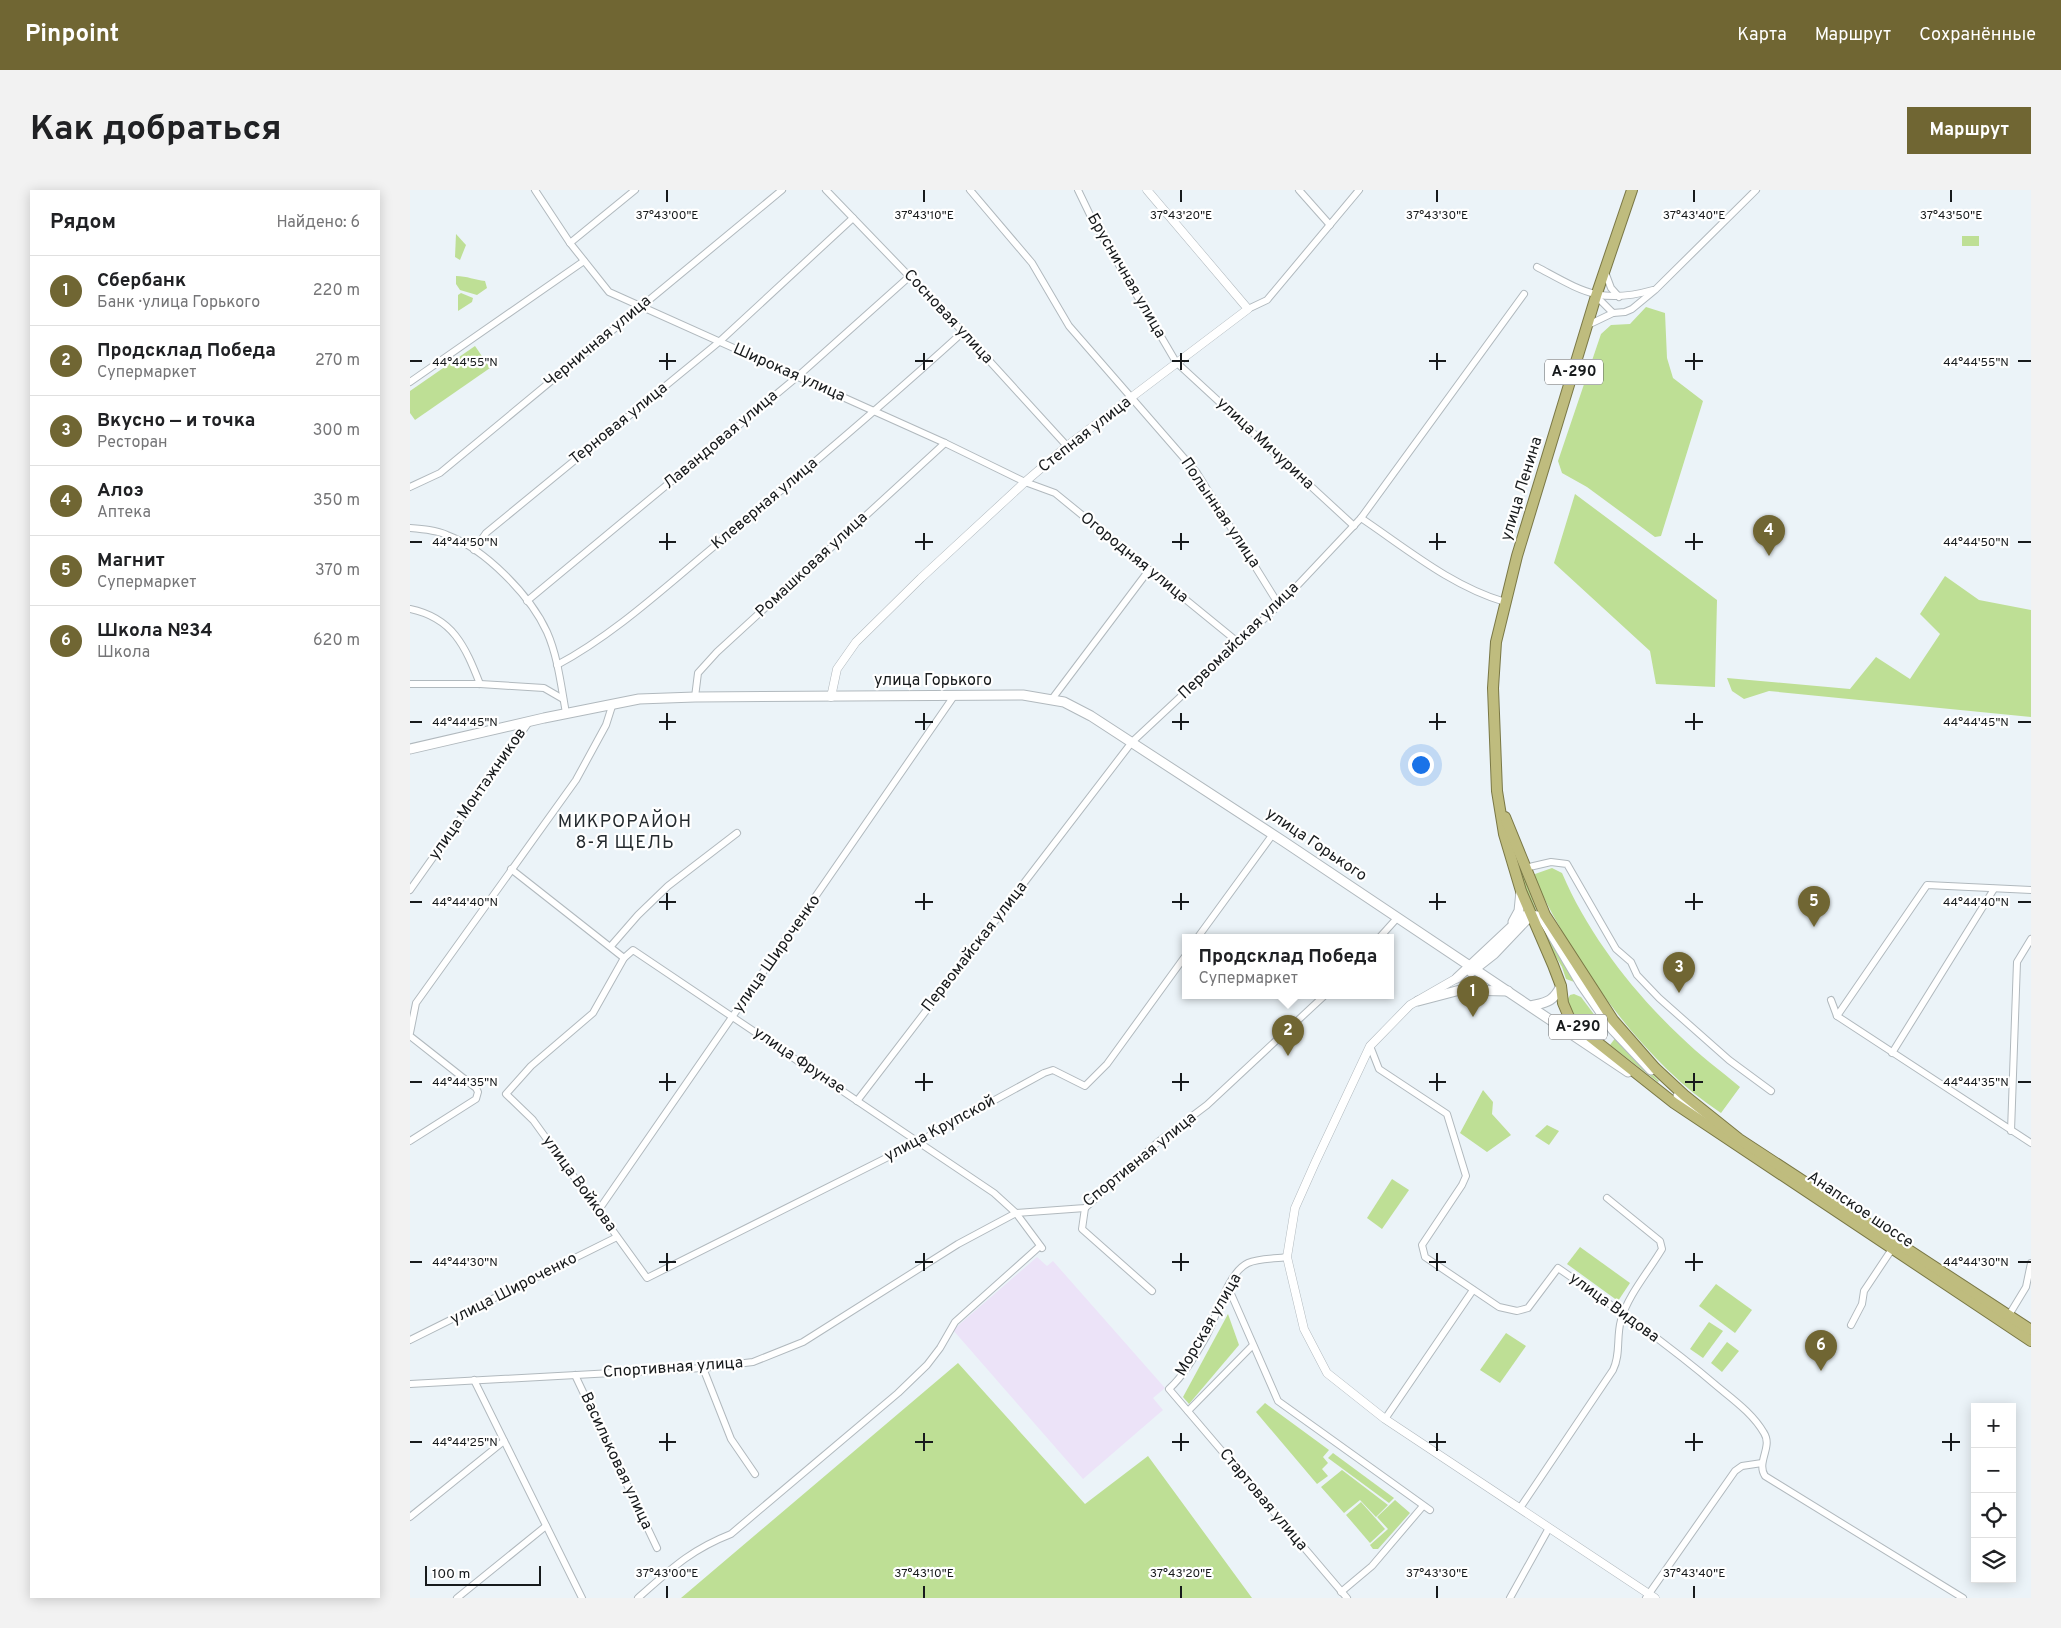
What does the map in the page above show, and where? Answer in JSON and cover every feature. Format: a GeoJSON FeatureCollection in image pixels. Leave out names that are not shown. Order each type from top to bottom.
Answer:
{"type":"FeatureCollection","features":[{"type":"Feature","properties":{"kind":"highway","name":"улица Ленина"},"geometry":{"type":"LineString","coordinates":[[1500,805],[1495,760],[1493,688],[1496,642],[1519,548],[1596,296],[1632,190]]}},
{"type":"Feature","properties":{"kind":"highway","name":"А-290"},"geometry":{"type":"LineString","coordinates":[[1500,805],[1545,915],[1613,1020],[1655,1068],[1684,1095],[1753,1147]]}},
{"type":"Feature","properties":{"kind":"highway","name":"А-290"},"geometry":{"type":"LineString","coordinates":[[1500,805],[1504,834],[1521,891],[1560,986],[1563,1003],[1574,1022],[1674,1103]]}},
{"type":"Feature","properties":{"kind":"highway","name":"Анапское шоссе"},"geometry":{"type":"LineString","coordinates":[[1674,1103],[1894,1245],[2031,1330]]}},
{"type":"Feature","properties":{"kind":"highway"},"geometry":{"type":"LineString","coordinates":[[1753,1147],[1894,1245]]}},
{"type":"Feature","properties":{"kind":"highway","name":"Анапское шоссе"},"geometry":{"type":"LineString","coordinates":[[1894,1245],[2031,1341]]}},
{"type":"Feature","properties":{"kind":"main road","name":"улица Горького"},"geometry":{"type":"LineString","coordinates":[[410,749],[640,699],[1023,695],[1052,699],[1091,716],[1132,742],[1473,967]]}},
{"type":"Feature","properties":{"kind":"main road"},"geometry":{"type":"LineString","coordinates":[[1473,967],[1510,926],[1519,911],[1521,891]]}},
{"type":"Feature","properties":{"kind":"main road"},"geometry":{"type":"LineString","coordinates":[[1457,978],[1473,967],[1531,915],[1540,904]]}},
{"type":"Feature","properties":{"kind":"main road"},"geometry":{"type":"LineString","coordinates":[[1510,926],[1521,918],[1531,915],[1538,916],[1545,923],[1581,984],[1608,1023],[1644,1063],[1695,1110],[1743,1147],[1753,1147]]}},
{"type":"Feature","properties":{"kind":"main road"},"geometry":{"type":"LineString","coordinates":[[1473,967],[1674,1103]]}},
{"type":"Feature","properties":{"kind":"main road"},"geometry":{"type":"LineString","coordinates":[[1531,1006],[1545,1003],[1556,997],[1560,986]]}},
{"type":"Feature","properties":{"kind":"main road"},"geometry":{"type":"LineString","coordinates":[[1418,1001],[1460,990],[1510,991]]}},
{"type":"Feature","properties":{"kind":"street","name":"Широкая улица"},"geometry":{"type":"LineString","coordinates":[[535,190],[570,243],[609,292],[945,443],[1024,482]]}},
{"type":"Feature","properties":{"kind":"street"},"geometry":{"type":"LineString","coordinates":[[570,243],[635,190]]}},
{"type":"Feature","properties":{"kind":"street","name":"Черничная улица"},"geometry":{"type":"LineString","coordinates":[[410,487],[440,473],[782,190]]}},
{"type":"Feature","properties":{"kind":"street","name":"Сосновая улица"},"geometry":{"type":"LineString","coordinates":[[826,190],[963,332],[1068,446]]}},
{"type":"Feature","properties":{"kind":"street","name":"Полынная улица"},"geometry":{"type":"LineString","coordinates":[[970,190],[1032,263],[1070,326],[1197,473],[1279,606]]}},
{"type":"Feature","properties":{"kind":"street","name":"Брусничная улица"},"geometry":{"type":"LineString","coordinates":[[1078,190],[1092,219],[1176,362]]}},
{"type":"Feature","properties":{"kind":"street"},"geometry":{"type":"LineString","coordinates":[[1147,190],[1248,309]]}},
{"type":"Feature","properties":{"kind":"street"},"geometry":{"type":"LineString","coordinates":[[1299,190],[1330,225]]}},
{"type":"Feature","properties":{"kind":"street","name":"Степная улица"},"geometry":{"type":"LineString","coordinates":[[831,697],[837,669],[856,642],[1024,482],[1176,362],[1248,309],[1267,300],[1359,190]]}},
{"type":"Feature","properties":{"kind":"street"},"geometry":{"type":"LineString","coordinates":[[1588,325],[1612,314],[1632,309],[1655,290],[1756,190]]}},
{"type":"Feature","properties":{"kind":"street","name":"Терновая улица"},"geometry":{"type":"LineString","coordinates":[[474,550],[486,533],[720,342],[853,218]]}},
{"type":"Feature","properties":{"kind":"street"},"geometry":{"type":"LineString","coordinates":[[410,382],[584,261]]}},
{"type":"Feature","properties":{"kind":"street"},"geometry":{"type":"LineString","coordinates":[[1537,266],[1576,288],[1596,296],[1619,297],[1655,290]]}},
{"type":"Feature","properties":{"kind":"street"},"geometry":{"type":"LineString","coordinates":[[1605,271],[1611,288],[1619,297]]}},
{"type":"Feature","properties":{"kind":"street","name":"Лавандовая улица"},"geometry":{"type":"LineString","coordinates":[[528,601],[798,377],[910,276]]}},
{"type":"Feature","properties":{"kind":"street","name":"Первомайская улица"},"geometry":{"type":"LineString","coordinates":[[857,1101],[1132,742],[1279,606],[1361,518],[1524,294]]}},
{"type":"Feature","properties":{"kind":"street"},"geometry":{"type":"LineString","coordinates":[[1596,296],[1612,314]]}},
{"type":"Feature","properties":{"kind":"street","name":"Клеверная улица"},"geometry":{"type":"LineString","coordinates":[[557,665],[572,658],[638,609],[876,412],[963,332]]}},
{"type":"Feature","properties":{"kind":"street","name":"улица Мичурина"},"geometry":{"type":"LineString","coordinates":[[1176,362],[1354,526]]}},
{"type":"Feature","properties":{"kind":"street","name":"Ромашковая улица"},"geometry":{"type":"LineString","coordinates":[[695,697],[698,673],[717,652],[945,443]]}},
{"type":"Feature","properties":{"kind":"street","name":"Огородняя улица"},"geometry":{"type":"LineString","coordinates":[[1024,482],[1055,492],[1239,643]]}},
{"type":"Feature","properties":{"kind":"street"},"geometry":{"type":"LineString","coordinates":[[1361,518],[1454,581],[1486,596],[1505,602]]}},
{"type":"Feature","properties":{"kind":"street"},"geometry":{"type":"LineString","coordinates":[[410,528],[448,535],[489,558],[528,601],[546,631],[557,665],[566,714]]}},
{"type":"Feature","properties":{"kind":"street"},"geometry":{"type":"LineString","coordinates":[[1052,699],[1149,570]]}},
{"type":"Feature","properties":{"kind":"street"},"geometry":{"type":"LineString","coordinates":[[410,609],[438,619],[453,630],[467,652],[480,684]]}},
{"type":"Feature","properties":{"kind":"street"},"geometry":{"type":"LineString","coordinates":[[410,684],[480,684],[544,688],[564,699]]}},
{"type":"Feature","properties":{"kind":"street","name":"улица Широченко"},"geometry":{"type":"LineString","coordinates":[[598,1211],[954,696]]}},
{"type":"Feature","properties":{"kind":"street"},"geometry":{"type":"LineString","coordinates":[[410,1142],[476,1099],[478,1092],[476,1088],[410,1034],[413,1001],[576,780],[606,725],[613,704]]}},
{"type":"Feature","properties":{"kind":"street","name":"улица Монтажников"},"geometry":{"type":"LineString","coordinates":[[410,890],[529,722]]}},
{"type":"Feature","properties":{"kind":"street"},"geometry":{"type":"LineString","coordinates":[[611,946],[638,915],[668,886],[737,833]]}},
{"type":"Feature","properties":{"kind":"street"},"geometry":{"type":"LineString","coordinates":[[1200,934],[1273,834]]}},
{"type":"Feature","properties":{"kind":"street"},"geometry":{"type":"LineString","coordinates":[[1525,868],[1545,862],[1567,864],[1616,949],[1631,962],[1637,975],[1659,998],[1729,1060],[1771,1091]]}},
{"type":"Feature","properties":{"kind":"street"},"geometry":{"type":"LineString","coordinates":[[511,869],[624,958]]}},
{"type":"Feature","properties":{"kind":"street"},"geometry":{"type":"LineString","coordinates":[[1837,1016],[1927,884],[2031,890]]}},
{"type":"Feature","properties":{"kind":"street"},"geometry":{"type":"LineString","coordinates":[[1892,1053],[1994,889]]}},
{"type":"Feature","properties":{"kind":"street"},"geometry":{"type":"LineString","coordinates":[[1383,934],[1398,917]]}},
{"type":"Feature","properties":{"kind":"street"},"geometry":{"type":"LineString","coordinates":[[2011,1131],[2017,962],[2031,939]]}},
{"type":"Feature","properties":{"kind":"street","name":"улица Фрунзе"},"geometry":{"type":"LineString","coordinates":[[624,958],[633,950],[734,1016],[857,1101],[920,1141],[994,1193],[1016,1213],[1041,1247],[955,1322],[927,1366],[898,1393],[731,1534],[705,1544],[692,1552],[638,1598]]}},
{"type":"Feature","properties":{"kind":"street","name":"улица Войкова"},"geometry":{"type":"LineString","coordinates":[[624,958],[593,1013],[531,1066],[506,1094],[532,1120],[647,1278]]}},
{"type":"Feature","properties":{"kind":"street","name":"улица Крупской"},"geometry":{"type":"LineString","coordinates":[[647,1278],[920,1141],[1044,1073],[1053,1070],[1085,1086],[1107,1064],[1182,961]]}},
{"type":"Feature","properties":{"kind":"street"},"geometry":{"type":"LineString","coordinates":[[1457,978],[1398,1015],[1370,1046],[1295,1208],[1287,1257],[1304,1329],[1328,1373],[1385,1419],[1650,1597],[1735,1471],[1742,1466],[1762,1463],[1762,1472],[1765,1476],[1963,1598]]}},
{"type":"Feature","properties":{"kind":"street","name":"Спортивная улица"},"geometry":{"type":"LineString","coordinates":[[410,1384],[703,1368],[752,1362],[803,1342],[958,1244],[1016,1213],[1085,1208],[1158,1142],[1207,1105],[1321,999]]}},
{"type":"Feature","properties":{"kind":"street"},"geometry":{"type":"LineString","coordinates":[[1831,1000],[1837,1016],[2031,1143]]}},
{"type":"Feature","properties":{"kind":"street","name":"улица Видова"},"geometry":{"type":"LineString","coordinates":[[1370,1046],[1379,1069],[1447,1114],[1466,1176],[1462,1186],[1422,1245],[1425,1257],[1498,1307],[1507,1310],[1528,1308],[1558,1268],[1687,1360],[1752,1415],[1766,1434],[1768,1446],[1762,1463]]}},
{"type":"Feature","properties":{"kind":"street"},"geometry":{"type":"LineString","coordinates":[[1520,1508],[1613,1370],[1619,1356],[1619,1330],[1623,1314],[1662,1249],[1660,1241],[1607,1198]]}},
{"type":"Feature","properties":{"kind":"street"},"geometry":{"type":"LineString","coordinates":[[1085,1208],[1082,1229],[1152,1291]]}},
{"type":"Feature","properties":{"kind":"street","name":"улица Широченко"},"geometry":{"type":"LineString","coordinates":[[410,1340],[618,1237]]}},
{"type":"Feature","properties":{"kind":"street"},"geometry":{"type":"LineString","coordinates":[[1851,1325],[1862,1304],[1864,1291],[1894,1245]]}},
{"type":"Feature","properties":{"kind":"street","name":"Морская улица"},"geometry":{"type":"LineString","coordinates":[[1169,1389],[1180,1378],[1207,1335],[1228,1287],[1239,1270],[1249,1263],[1287,1257]]}},
{"type":"Feature","properties":{"kind":"street"},"geometry":{"type":"LineString","coordinates":[[2009,1315],[2026,1287],[2031,1263]]}},
{"type":"Feature","properties":{"kind":"street"},"geometry":{"type":"LineString","coordinates":[[1228,1287],[1278,1401],[1430,1510]]}},
{"type":"Feature","properties":{"kind":"street"},"geometry":{"type":"LineString","coordinates":[[1385,1419],[1473,1290]]}},
{"type":"Feature","properties":{"kind":"street"},"geometry":{"type":"LineString","coordinates":[[1188,1411],[1253,1345]]}},
{"type":"Feature","properties":{"kind":"street"},"geometry":{"type":"LineString","coordinates":[[703,1368],[732,1439],[755,1474]]}},
{"type":"Feature","properties":{"kind":"street","name":"Васильковая улица"},"geometry":{"type":"LineString","coordinates":[[575,1374],[657,1548]]}},
{"type":"Feature","properties":{"kind":"street"},"geometry":{"type":"LineString","coordinates":[[474,1380],[582,1598]]}},
{"type":"Feature","properties":{"kind":"street","name":"Стартовая улица"},"geometry":{"type":"LineString","coordinates":[[1169,1389],[1346,1598]]}},
{"type":"Feature","properties":{"kind":"street"},"geometry":{"type":"LineString","coordinates":[[410,1517],[504,1442]]}},
{"type":"Feature","properties":{"kind":"street"},"geometry":{"type":"LineString","coordinates":[[1341,1592],[1372,1566],[1423,1506]]}},
{"type":"Feature","properties":{"kind":"street"},"geometry":{"type":"LineString","coordinates":[[457,1598],[546,1526]]}},
{"type":"Feature","properties":{"kind":"street"},"geometry":{"type":"LineString","coordinates":[[1510,1598],[1549,1528]]}},
{"type":"Feature","properties":{"kind":"shaded area"},"geometry":{"type":"Polygon","coordinates":[[[1037,1257],[1047,1266],[1053,1261],[1165,1388],[1153,1398],[1163,1410],[1083,1479],[953,1330],[1037,1257]]]}},
{"type":"Feature","properties":{"kind":"green space"},"geometry":{"type":"Polygon","coordinates":[[[456,234],[466,245],[460,260],[455,257],[456,234]]]}},
{"type":"Feature","properties":{"kind":"green space"},"geometry":{"type":"Polygon","coordinates":[[[1962,236],[1979,236],[1979,246],[1962,246],[1962,236]]]}},
{"type":"Feature","properties":{"kind":"green space"},"geometry":{"type":"Polygon","coordinates":[[[456,276],[485,281],[487,288],[477,295],[460,290],[456,284],[456,276]]]}},
{"type":"Feature","properties":{"kind":"green space"},"geometry":{"type":"Polygon","coordinates":[[[461,293],[473,298],[472,302],[458,311],[458,295],[461,293]]]}},
{"type":"Feature","properties":{"kind":"green space"},"geometry":{"type":"Polygon","coordinates":[[[1646,307],[1665,313],[1667,358],[1673,378],[1703,401],[1661,536],[1655,537],[1587,487],[1562,473],[1558,461],[1601,334],[1611,325],[1630,324],[1646,307]]]}},
{"type":"Feature","properties":{"kind":"green space"},"geometry":{"type":"Polygon","coordinates":[[[475,346],[490,368],[415,420],[410,413],[410,391],[475,346]]]}},
{"type":"Feature","properties":{"kind":"green space"},"geometry":{"type":"Polygon","coordinates":[[[1575,494],[1717,600],[1715,687],[1656,684],[1650,651],[1554,563],[1575,494]]]}},
{"type":"Feature","properties":{"kind":"green space"},"geometry":{"type":"Polygon","coordinates":[[[1945,576],[1979,600],[2031,610],[2031,717],[1769,691],[1744,699],[1732,691],[1727,678],[1850,689],[1876,657],[1910,679],[1940,634],[1920,614],[1945,576]]]}},
{"type":"Feature","properties":{"kind":"green space"},"geometry":{"type":"Polygon","coordinates":[[[1508,835],[1537,912],[1577,983],[1566,979],[1562,967],[1531,915],[1508,835]]]}},
{"type":"Feature","properties":{"kind":"green space"},"geometry":{"type":"Polygon","coordinates":[[[1552,868],[1562,873],[1598,940],[1646,1001],[1688,1044],[1740,1087],[1721,1113],[1692,1092],[1664,1067],[1638,1039],[1591,977],[1570,945],[1535,880],[1535,874],[1552,868]]]}},
{"type":"Feature","properties":{"kind":"green space"},"geometry":{"type":"Polygon","coordinates":[[[1574,994],[1581,997],[1605,1029],[1602,1037],[1597,1036],[1578,1020],[1566,1002],[1570,995],[1574,994]]]}},
{"type":"Feature","properties":{"kind":"green space"},"geometry":{"type":"Polygon","coordinates":[[[1616,1037],[1659,1081],[1658,1082],[1610,1045],[1616,1037]]]}},
{"type":"Feature","properties":{"kind":"green space"},"geometry":{"type":"Polygon","coordinates":[[[1483,1090],[1493,1102],[1492,1114],[1511,1135],[1487,1152],[1460,1133],[1483,1090]]]}},
{"type":"Feature","properties":{"kind":"green space"},"geometry":{"type":"Polygon","coordinates":[[[1547,1125],[1559,1131],[1549,1145],[1535,1136],[1547,1125]]]}},
{"type":"Feature","properties":{"kind":"green space"},"geometry":{"type":"Polygon","coordinates":[[[1392,1179],[1409,1190],[1382,1229],[1367,1218],[1392,1179]]]}},
{"type":"Feature","properties":{"kind":"green space"},"geometry":{"type":"Polygon","coordinates":[[[1580,1247],[1630,1283],[1618,1301],[1567,1264],[1580,1247]]]}},
{"type":"Feature","properties":{"kind":"green space"},"geometry":{"type":"Polygon","coordinates":[[[1716,1284],[1752,1310],[1735,1333],[1699,1306],[1716,1284]]]}},
{"type":"Feature","properties":{"kind":"green space"},"geometry":{"type":"Polygon","coordinates":[[[1228,1314],[1239,1345],[1189,1404],[1183,1397],[1228,1314]]]}},
{"type":"Feature","properties":{"kind":"green space"},"geometry":{"type":"Polygon","coordinates":[[[1709,1322],[1723,1331],[1703,1358],[1690,1349],[1709,1322]]]}},
{"type":"Feature","properties":{"kind":"green space"},"geometry":{"type":"Polygon","coordinates":[[[1506,1333],[1526,1346],[1500,1383],[1480,1370],[1506,1333]]]}},
{"type":"Feature","properties":{"kind":"green space"},"geometry":{"type":"Polygon","coordinates":[[[1727,1342],[1739,1351],[1722,1372],[1711,1363],[1727,1342]]]}},
{"type":"Feature","properties":{"kind":"green space"},"geometry":{"type":"Polygon","coordinates":[[[958,1363],[1085,1504],[1148,1456],[1252,1598],[681,1598],[958,1363]]]}},
{"type":"Feature","properties":{"kind":"green space"},"geometry":{"type":"Polygon","coordinates":[[[1265,1403],[1329,1450],[1323,1457],[1328,1463],[1322,1469],[1328,1476],[1317,1484],[1256,1412],[1265,1403]]]}},
{"type":"Feature","properties":{"kind":"green space"},"geometry":{"type":"Polygon","coordinates":[[[1333,1453],[1394,1498],[1389,1503],[1328,1458],[1333,1453]]]}},
{"type":"Feature","properties":{"kind":"green space"},"geometry":{"type":"Polygon","coordinates":[[[1342,1470],[1388,1505],[1376,1517],[1360,1500],[1344,1513],[1321,1487],[1342,1470]]]}},
{"type":"Feature","properties":{"kind":"green space"},"geometry":{"type":"Polygon","coordinates":[[[1395,1500],[1410,1513],[1378,1549],[1373,1549],[1370,1545],[1388,1529],[1377,1517],[1395,1500]]]}},
{"type":"Feature","properties":{"kind":"green space"},"geometry":{"type":"Polygon","coordinates":[[[1361,1502],[1385,1529],[1370,1543],[1346,1515],[1361,1502]]]}},
{"type":"Feature","properties":{"kind":"place","name":"Алоэ"},"geometry":{"type":"Point","coordinates":[1769,556]}},
{"type":"Feature","properties":{"kind":"place","name":"Магнит"},"geometry":{"type":"Point","coordinates":[1814,927]}},
{"type":"Feature","properties":{"kind":"place","name":"Вкусно — и точка"},"geometry":{"type":"Point","coordinates":[1679,993]}},
{"type":"Feature","properties":{"kind":"place","name":"Сбербанк"},"geometry":{"type":"Point","coordinates":[1473,1017]}},
{"type":"Feature","properties":{"kind":"place","name":"Продсклад Победа"},"geometry":{"type":"Point","coordinates":[1288,1056]}},
{"type":"Feature","properties":{"kind":"place","name":"Школа №34"},"geometry":{"type":"Point","coordinates":[1821,1371]}},
{"type":"Feature","properties":{"kind":"district","name":"МИКРОРАЙОН 8-Я ЩЕЛЬ"},"geometry":{"type":"Point","coordinates":[625,832]}}]}
